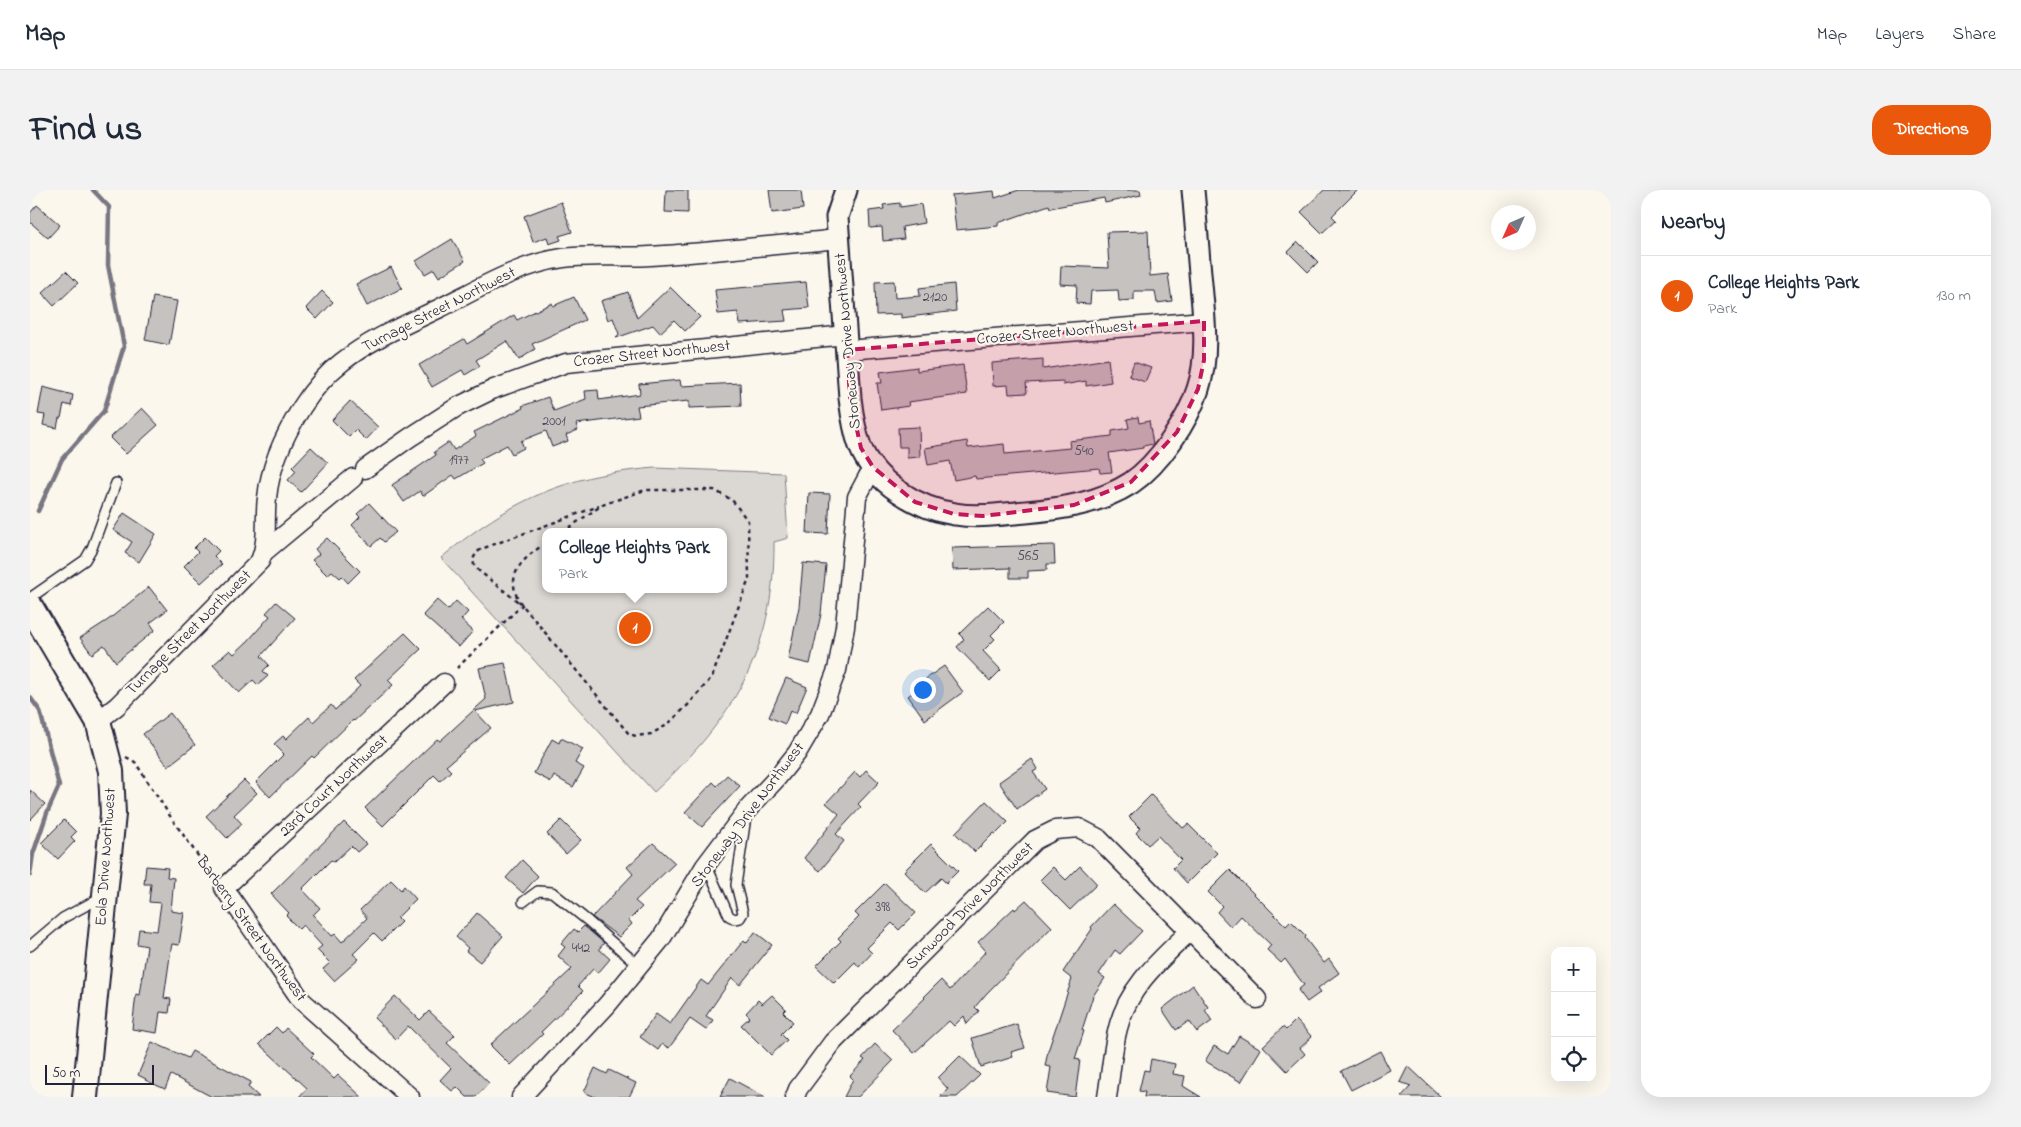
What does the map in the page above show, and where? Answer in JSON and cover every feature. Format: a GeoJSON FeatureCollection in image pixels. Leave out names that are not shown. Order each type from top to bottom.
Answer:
{"type":"FeatureCollection","features":[{"type":"Feature","properties":{"kind":"main road","name":"Eola Drive Northwest"},"geometry":{"type":"LineString","coordinates":[[30,606],[98,721],[108,752],[112,778],[113,814],[85,1097]]}},
{"type":"Feature","properties":{"kind":"street","name":"Stoneway Drive Northwest"},"geometry":{"type":"LineString","coordinates":[[521,1097],[574,1042],[661,939],[706,864],[748,810],[797,753],[820,714],[837,670],[845,627],[857,497],[873,467],[861,448],[853,424],[837,217],[846,190]]}},
{"type":"Feature","properties":{"kind":"street"},"geometry":{"type":"LineString","coordinates":[[873,467],[888,482],[915,502],[954,514],[983,516],[1049,510],[1093,500],[1132,482],[1148,468],[1177,432],[1188,413],[1198,389],[1204,360],[1204,321],[1193,190]]}},
{"type":"Feature","properties":{"kind":"street","name":"Turnage Street Northwest"},"geometry":{"type":"LineString","coordinates":[[98,721],[117,706],[253,570],[264,552],[267,526],[266,498],[274,464],[290,428],[302,406],[322,380],[342,362],[370,343],[501,277],[533,264],[564,258],[649,256],[839,239]]}},
{"type":"Feature","properties":{"kind":"street","name":"Crozer Street Northwest"},"geometry":{"type":"LineString","coordinates":[[264,552],[359,473],[457,407],[535,372],[566,363],[586,359],[1204,321]]}},
{"type":"Feature","properties":{"kind":"street","name":"23rd Court Northwest"},"geometry":{"type":"LineString","coordinates":[[224,888],[444,683]]}},
{"type":"Feature","properties":{"kind":"street","name":"Sunwood Drive Northwest"},"geometry":{"type":"LineString","coordinates":[[795,1097],[798,1088],[833,1042],[1035,840],[1055,830],[1079,828],[1098,838],[1189,932],[1205,944],[1257,999]]}},
{"type":"Feature","properties":{"kind":"street","name":"Barberry Street Northwest"},"geometry":{"type":"LineString","coordinates":[[224,888],[301,1000],[410,1097]]}},
{"type":"Feature","properties":{"kind":"street"},"geometry":{"type":"LineString","coordinates":[[1107,1097],[1118,1027],[1133,991],[1152,968],[1189,932]]}},
{"type":"Feature","properties":{"kind":"lane"},"geometry":{"type":"LineString","coordinates":[[30,598],[85,560],[92,548],[116,483]]}},
{"type":"Feature","properties":{"kind":"lane"},"geometry":{"type":"LineString","coordinates":[[706,864],[729,916],[735,919],[740,918],[743,913],[736,885],[748,810]]}},
{"type":"Feature","properties":{"kind":"lane"},"geometry":{"type":"LineString","coordinates":[[523,902],[538,891],[552,892],[639,966]]}},
{"type":"Feature","properties":{"kind":"lane"},"geometry":{"type":"LineString","coordinates":[[30,946],[63,918],[104,896]]}},
{"type":"Feature","properties":{"kind":"path"},"geometry":{"type":"LineString","coordinates":[[645,490],[714,490],[732,500],[748,521],[749,579],[712,677],[690,704],[667,724],[650,734],[636,736],[629,734],[522,606],[474,565],[473,559],[477,552],[496,543],[602,505],[645,490]]}},
{"type":"Feature","properties":{"kind":"path"},"geometry":{"type":"LineString","coordinates":[[569,528],[602,505]]}},
{"type":"Feature","properties":{"kind":"path"},"geometry":{"type":"LineString","coordinates":[[522,606],[515,593],[514,578],[520,564],[542,546]]}},
{"type":"Feature","properties":{"kind":"path"},"geometry":{"type":"LineString","coordinates":[[458,668],[522,606]]}},
{"type":"Feature","properties":{"kind":"path","name":"Barberry Street Northwest"},"geometry":{"type":"LineString","coordinates":[[108,752],[133,760],[205,867],[224,888]]}},
{"type":"Feature","properties":{"kind":"highlighted area"},"geometry":{"type":"Polygon","coordinates":[[[1204,321],[1204,360],[1198,389],[1177,432],[1131,482],[1074,505],[983,516],[954,514],[915,502],[873,467],[861,448],[850,398],[847,350],[1204,321]]]}},
{"type":"Feature","properties":{"kind":"shaded area"},"geometry":{"type":"Polygon","coordinates":[[[654,468],[784,473],[788,538],[774,542],[772,581],[767,617],[757,650],[744,681],[727,710],[682,765],[654,792],[441,558],[485,524],[532,497],[578,481],[610,473],[654,468]]]}},
{"type":"Feature","properties":{"kind":"building"},"geometry":{"type":"Polygon","coordinates":[[[666,190],[688,190],[688,213],[665,212],[666,190]]]}},
{"type":"Feature","properties":{"kind":"building"},"geometry":{"type":"Polygon","coordinates":[[[769,190],[801,190],[803,209],[772,213],[769,190]]]}},
{"type":"Feature","properties":{"kind":"building"},"geometry":{"type":"Polygon","coordinates":[[[1019,190],[1140,190],[1141,195],[1105,203],[1104,198],[1050,208],[1049,205],[998,223],[998,226],[956,230],[952,195],[994,191],[995,198],[1019,190]]]}},
{"type":"Feature","properties":{"kind":"building"},"geometry":{"type":"Polygon","coordinates":[[[1324,190],[1358,190],[1332,216],[1336,220],[1322,233],[1301,212],[1324,190]]]}},
{"type":"Feature","properties":{"kind":"building"},"geometry":{"type":"Polygon","coordinates":[[[561,202],[572,232],[559,236],[561,240],[549,244],[547,237],[533,242],[524,216],[561,202]]]}},
{"type":"Feature","properties":{"kind":"building"},"geometry":{"type":"Polygon","coordinates":[[[900,203],[900,207],[921,204],[924,223],[902,227],[904,239],[883,241],[882,227],[870,228],[869,211],[884,209],[883,205],[900,203]]]}},
{"type":"Feature","properties":{"kind":"building"},"geometry":{"type":"Polygon","coordinates":[[[37,205],[60,225],[48,238],[30,222],[30,213],[37,205]]]}},
{"type":"Feature","properties":{"kind":"building"},"geometry":{"type":"Polygon","coordinates":[[[1148,231],[1150,276],[1168,274],[1172,301],[1157,303],[1155,291],[1134,291],[1134,300],[1119,301],[1118,290],[1091,291],[1090,304],[1076,303],[1077,285],[1060,284],[1061,266],[1109,268],[1107,232],[1148,231]]]}},
{"type":"Feature","properties":{"kind":"building"},"geometry":{"type":"Polygon","coordinates":[[[452,239],[465,261],[439,277],[434,269],[425,274],[416,261],[452,239]]]}},
{"type":"Feature","properties":{"kind":"building"},"geometry":{"type":"Polygon","coordinates":[[[1298,242],[1318,262],[1308,272],[1288,252],[1298,242]]]}},
{"type":"Feature","properties":{"kind":"building"},"geometry":{"type":"Polygon","coordinates":[[[391,267],[402,288],[367,306],[356,284],[391,267]]]}},
{"type":"Feature","properties":{"kind":"building"},"geometry":{"type":"Polygon","coordinates":[[[66,271],[78,283],[54,306],[42,293],[66,271]]]}},
{"type":"Feature","properties":{"kind":"building"},"geometry":{"type":"Polygon","coordinates":[[[894,281],[895,298],[920,296],[919,288],[954,284],[956,311],[901,318],[901,314],[876,315],[875,282],[894,281]]]}},
{"type":"Feature","properties":{"kind":"building"},"geometry":{"type":"Polygon","coordinates":[[[806,282],[809,308],[784,310],[786,321],[740,324],[738,312],[718,314],[715,290],[806,282]]]}},
{"type":"Feature","properties":{"kind":"building"},"geometry":{"type":"Polygon","coordinates":[[[670,287],[700,317],[685,331],[674,320],[660,333],[653,325],[616,338],[619,334],[613,318],[608,320],[601,301],[628,292],[637,318],[670,287]]]}},
{"type":"Feature","properties":{"kind":"building"},"geometry":{"type":"Polygon","coordinates":[[[322,291],[333,302],[317,319],[306,308],[322,291]]]}},
{"type":"Feature","properties":{"kind":"building"},"geometry":{"type":"Polygon","coordinates":[[[153,297],[177,301],[169,345],[145,340],[153,297]]]}},
{"type":"Feature","properties":{"kind":"building"},"geometry":{"type":"Polygon","coordinates":[[[574,297],[585,320],[532,344],[535,349],[519,360],[507,341],[476,360],[480,366],[465,375],[462,370],[432,387],[419,365],[464,339],[467,344],[514,315],[517,320],[552,303],[553,306],[574,297]]]}},
{"type":"Feature","properties":{"kind":"building"},"geometry":{"type":"Polygon","coordinates":[[[1043,359],[1043,369],[1108,359],[1111,382],[1086,386],[1086,381],[1063,385],[1063,381],[1026,383],[1027,393],[1009,394],[1008,385],[993,386],[992,363],[1043,359]]]}},
{"type":"Feature","properties":{"kind":"building"},"geometry":{"type":"Polygon","coordinates":[[[1134,362],[1151,368],[1145,382],[1129,376],[1134,362]]]}},
{"type":"Feature","properties":{"kind":"building"},"geometry":{"type":"Polygon","coordinates":[[[963,365],[967,394],[908,402],[909,406],[881,410],[877,383],[882,383],[880,372],[917,367],[917,371],[963,365]]]}},
{"type":"Feature","properties":{"kind":"building"},"geometry":{"type":"Polygon","coordinates":[[[680,380],[681,386],[740,383],[741,406],[689,408],[689,401],[637,406],[639,416],[576,424],[578,430],[566,435],[568,441],[552,447],[546,431],[521,441],[524,448],[512,454],[507,445],[480,459],[483,463],[456,479],[453,475],[423,496],[420,491],[404,502],[392,485],[436,455],[434,452],[449,442],[454,450],[476,436],[474,432],[523,408],[522,406],[548,397],[554,411],[586,399],[585,391],[598,390],[599,400],[640,394],[639,384],[680,380]]]}},
{"type":"Feature","properties":{"kind":"building"},"geometry":{"type":"Polygon","coordinates":[[[43,387],[73,395],[71,406],[64,404],[57,428],[43,425],[45,415],[38,414],[43,387]]]}},
{"type":"Feature","properties":{"kind":"building"},"geometry":{"type":"Polygon","coordinates":[[[350,401],[378,427],[366,440],[356,430],[349,437],[332,420],[350,401]]]}},
{"type":"Feature","properties":{"kind":"building"},"geometry":{"type":"Polygon","coordinates":[[[142,408],[158,425],[126,454],[110,438],[142,408]]]}},
{"type":"Feature","properties":{"kind":"building"},"geometry":{"type":"Polygon","coordinates":[[[1138,417],[1139,423],[1149,421],[1153,444],[1143,446],[1143,448],[1109,453],[1112,472],[1100,473],[1099,468],[976,479],[975,476],[954,480],[950,461],[928,465],[925,448],[967,441],[968,448],[1004,444],[1005,454],[1070,448],[1069,441],[1112,436],[1112,431],[1129,428],[1127,419],[1138,417]]]}},
{"type":"Feature","properties":{"kind":"building"},"geometry":{"type":"Polygon","coordinates":[[[919,427],[920,457],[907,458],[907,447],[899,447],[898,428],[919,427]]]}},
{"type":"Feature","properties":{"kind":"building"},"geometry":{"type":"Polygon","coordinates":[[[311,447],[328,463],[301,492],[288,480],[296,471],[292,467],[311,447]]]}},
{"type":"Feature","properties":{"kind":"building"},"geometry":{"type":"Polygon","coordinates":[[[809,493],[830,494],[828,534],[807,533],[809,493]]]}},
{"type":"Feature","properties":{"kind":"building"},"geometry":{"type":"Polygon","coordinates":[[[369,503],[396,532],[384,542],[380,538],[371,546],[352,525],[360,517],[357,514],[369,503]]]}},
{"type":"Feature","properties":{"kind":"building"},"geometry":{"type":"Polygon","coordinates":[[[124,513],[156,534],[139,562],[125,553],[132,542],[113,530],[124,513]]]}},
{"type":"Feature","properties":{"kind":"building"},"geometry":{"type":"Polygon","coordinates":[[[205,537],[219,551],[214,556],[222,564],[201,583],[184,566],[198,552],[194,548],[205,537]]]}},
{"type":"Feature","properties":{"kind":"building"},"geometry":{"type":"Polygon","coordinates":[[[327,538],[360,571],[348,583],[342,576],[340,578],[332,571],[327,575],[312,560],[319,554],[315,549],[327,538]]]}},
{"type":"Feature","properties":{"kind":"building"},"geometry":{"type":"Polygon","coordinates":[[[1054,545],[1055,564],[1047,564],[1047,570],[1028,571],[1028,578],[1010,578],[1010,568],[953,570],[952,548],[1054,545]]]}},
{"type":"Feature","properties":{"kind":"building"},"geometry":{"type":"Polygon","coordinates":[[[803,563],[826,565],[821,614],[810,664],[788,659],[799,607],[803,563]]]}},
{"type":"Feature","properties":{"kind":"building"},"geometry":{"type":"Polygon","coordinates":[[[149,587],[167,610],[150,623],[155,630],[116,662],[104,645],[92,654],[80,638],[108,620],[149,587]]]}},
{"type":"Feature","properties":{"kind":"building"},"geometry":{"type":"Polygon","coordinates":[[[437,600],[448,610],[456,601],[468,612],[461,620],[473,631],[459,647],[423,615],[437,600]]]}},
{"type":"Feature","properties":{"kind":"building"},"geometry":{"type":"Polygon","coordinates":[[[276,602],[295,618],[261,656],[269,665],[263,671],[268,676],[258,685],[253,680],[239,693],[213,665],[230,650],[234,654],[248,641],[270,616],[266,613],[276,602]]]}},
{"type":"Feature","properties":{"kind":"building"},"geometry":{"type":"Polygon","coordinates":[[[988,606],[1004,622],[991,635],[995,639],[983,651],[1001,670],[990,681],[957,647],[964,639],[959,634],[988,606]]]}},
{"type":"Feature","properties":{"kind":"building"},"geometry":{"type":"Polygon","coordinates":[[[405,633],[421,649],[388,680],[393,685],[314,758],[312,756],[270,797],[256,782],[284,754],[274,744],[283,736],[286,739],[309,717],[313,722],[331,705],[335,710],[360,686],[354,680],[405,633]]]}},
{"type":"Feature","properties":{"kind":"building"},"geometry":{"type":"Polygon","coordinates":[[[505,663],[514,702],[475,711],[491,728],[446,766],[451,771],[440,781],[434,775],[383,826],[365,808],[437,739],[440,741],[486,699],[479,668],[505,663]]]}},
{"type":"Feature","properties":{"kind":"building"},"geometry":{"type":"Polygon","coordinates":[[[944,666],[963,692],[925,720],[908,696],[916,690],[914,687],[944,666]]]}},
{"type":"Feature","properties":{"kind":"building"},"geometry":{"type":"Polygon","coordinates":[[[786,678],[807,687],[796,713],[790,711],[785,724],[769,717],[786,678]]]}},
{"type":"Feature","properties":{"kind":"building"},"geometry":{"type":"Polygon","coordinates":[[[170,713],[195,745],[168,766],[143,734],[170,713]]]}},
{"type":"Feature","properties":{"kind":"building"},"geometry":{"type":"Polygon","coordinates":[[[561,738],[583,749],[575,763],[584,768],[573,787],[554,776],[551,782],[534,773],[552,739],[559,743],[561,738]]]}},
{"type":"Feature","properties":{"kind":"building"},"geometry":{"type":"Polygon","coordinates":[[[1032,759],[1038,769],[1033,772],[1045,789],[1017,809],[999,782],[1032,759]]]}},
{"type":"Feature","properties":{"kind":"building"},"geometry":{"type":"Polygon","coordinates":[[[866,770],[879,782],[858,804],[861,807],[836,834],[844,841],[820,871],[804,858],[839,814],[826,803],[855,772],[860,777],[866,770]]]}},
{"type":"Feature","properties":{"kind":"building"},"geometry":{"type":"Polygon","coordinates":[[[727,775],[740,786],[702,827],[685,812],[713,782],[717,786],[727,775]]]}},
{"type":"Feature","properties":{"kind":"building"},"geometry":{"type":"Polygon","coordinates":[[[244,780],[257,793],[234,815],[242,824],[227,838],[206,816],[244,780]]]}},
{"type":"Feature","properties":{"kind":"building"},"geometry":{"type":"Polygon","coordinates":[[[30,790],[45,804],[30,820],[30,790]]]}},
{"type":"Feature","properties":{"kind":"building"},"geometry":{"type":"Polygon","coordinates":[[[1151,795],[1183,828],[1188,824],[1217,853],[1187,883],[1173,868],[1181,860],[1158,836],[1148,845],[1136,833],[1140,828],[1129,817],[1151,795]]]}},
{"type":"Feature","properties":{"kind":"building"},"geometry":{"type":"Polygon","coordinates":[[[986,801],[1008,822],[975,852],[955,833],[986,801]]]}},
{"type":"Feature","properties":{"kind":"building"},"geometry":{"type":"Polygon","coordinates":[[[64,820],[76,832],[71,837],[75,841],[58,859],[41,843],[64,820]]]}},
{"type":"Feature","properties":{"kind":"building"},"geometry":{"type":"Polygon","coordinates":[[[561,820],[581,840],[566,854],[547,834],[561,820]]]}},
{"type":"Feature","properties":{"kind":"building"},"geometry":{"type":"Polygon","coordinates":[[[344,822],[366,844],[357,852],[351,846],[334,862],[331,860],[302,889],[320,908],[313,915],[332,936],[335,934],[342,942],[367,918],[360,910],[391,880],[401,890],[404,886],[416,899],[397,918],[401,922],[382,941],[374,933],[353,954],[359,959],[334,981],[323,969],[330,963],[317,950],[322,946],[303,925],[299,929],[286,916],[289,913],[271,894],[344,822]]]}},
{"type":"Feature","properties":{"kind":"building"},"geometry":{"type":"Polygon","coordinates":[[[653,843],[675,863],[635,901],[642,907],[629,920],[632,924],[619,937],[592,917],[633,874],[627,867],[653,843]]]}},
{"type":"Feature","properties":{"kind":"building"},"geometry":{"type":"Polygon","coordinates":[[[931,844],[958,871],[946,883],[941,878],[925,893],[904,871],[931,844]]]}},
{"type":"Feature","properties":{"kind":"building"},"geometry":{"type":"Polygon","coordinates":[[[522,860],[538,876],[523,893],[506,878],[522,860]]]}},
{"type":"Feature","properties":{"kind":"building"},"geometry":{"type":"Polygon","coordinates":[[[146,866],[168,868],[167,877],[174,878],[171,911],[184,913],[179,945],[172,944],[171,949],[164,998],[171,999],[169,1013],[160,1012],[157,1033],[132,1029],[136,994],[140,995],[147,946],[137,944],[139,929],[157,931],[161,903],[149,902],[151,884],[144,884],[146,866]]]}},
{"type":"Feature","properties":{"kind":"building"},"geometry":{"type":"Polygon","coordinates":[[[1080,866],[1097,884],[1070,910],[1040,880],[1053,867],[1066,880],[1080,866]]]}},
{"type":"Feature","properties":{"kind":"building"},"geometry":{"type":"Polygon","coordinates":[[[1230,870],[1286,926],[1291,921],[1306,936],[1305,938],[1324,963],[1329,959],[1339,973],[1318,988],[1321,992],[1307,1002],[1298,990],[1304,985],[1285,959],[1281,963],[1267,950],[1271,945],[1241,916],[1231,927],[1217,912],[1222,906],[1208,892],[1230,870]]]}},
{"type":"Feature","properties":{"kind":"building"},"geometry":{"type":"Polygon","coordinates":[[[885,883],[916,913],[899,930],[892,923],[867,948],[872,953],[859,967],[855,962],[834,983],[816,966],[841,941],[838,938],[859,917],[855,913],[885,883]]]}},
{"type":"Feature","properties":{"kind":"building"},"geometry":{"type":"Polygon","coordinates":[[[1026,900],[1052,927],[986,994],[975,1007],[979,1011],[967,1024],[964,1016],[954,1026],[949,1021],[914,1053],[892,1030],[941,980],[950,990],[986,951],[978,942],[1014,908],[1015,910],[1026,900]]]}},
{"type":"Feature","properties":{"kind":"building"},"geometry":{"type":"Polygon","coordinates":[[[1113,904],[1142,931],[1120,954],[1115,950],[1099,974],[1105,978],[1093,996],[1075,1059],[1080,1060],[1075,1097],[1047,1093],[1051,1067],[1045,1066],[1048,1051],[1072,979],[1063,972],[1092,929],[1091,927],[1113,904]]]}},
{"type":"Feature","properties":{"kind":"building"},"geometry":{"type":"Polygon","coordinates":[[[477,913],[503,936],[480,962],[466,951],[468,948],[456,937],[477,913]]]}},
{"type":"Feature","properties":{"kind":"building"},"geometry":{"type":"Polygon","coordinates":[[[584,926],[604,943],[599,949],[610,959],[598,973],[593,969],[578,986],[583,991],[541,1032],[543,1034],[510,1065],[490,1045],[572,969],[558,956],[565,947],[561,944],[574,929],[578,932],[584,926]]]}},
{"type":"Feature","properties":{"kind":"building"},"geometry":{"type":"Polygon","coordinates":[[[755,932],[772,945],[740,985],[732,978],[706,1016],[713,1020],[706,1030],[690,1019],[669,1048],[662,1044],[658,1050],[640,1037],[656,1014],[670,1024],[701,980],[708,985],[744,940],[747,943],[755,932]]]}},
{"type":"Feature","properties":{"kind":"building"},"geometry":{"type":"Polygon","coordinates":[[[1193,985],[1208,1007],[1205,1010],[1212,1021],[1197,1032],[1189,1021],[1176,1030],[1162,1009],[1193,985]]]}},
{"type":"Feature","properties":{"kind":"building"},"geometry":{"type":"Polygon","coordinates":[[[772,995],[786,1009],[783,1012],[793,1022],[781,1034],[787,1040],[771,1055],[741,1025],[750,1017],[746,1013],[758,1000],[762,1004],[772,995]]]}},
{"type":"Feature","properties":{"kind":"building"},"geometry":{"type":"Polygon","coordinates":[[[395,996],[420,1020],[429,1011],[455,1035],[447,1043],[489,1083],[476,1097],[467,1097],[457,1087],[452,1091],[440,1080],[451,1068],[408,1026],[396,1039],[374,1018],[395,996]]]}},
{"type":"Feature","properties":{"kind":"building"},"geometry":{"type":"Polygon","coordinates":[[[1296,1020],[1312,1037],[1300,1048],[1305,1054],[1287,1071],[1263,1046],[1283,1027],[1286,1030],[1296,1020]]]}},
{"type":"Feature","properties":{"kind":"building"},"geometry":{"type":"Polygon","coordinates":[[[1017,1024],[1025,1048],[1011,1052],[1013,1057],[981,1067],[972,1038],[1017,1024]]]}},
{"type":"Feature","properties":{"kind":"building"},"geometry":{"type":"Polygon","coordinates":[[[276,1027],[282,1033],[286,1028],[314,1054],[311,1057],[334,1079],[338,1075],[362,1097],[299,1097],[307,1088],[259,1044],[276,1027]]]}},
{"type":"Feature","properties":{"kind":"building"},"geometry":{"type":"Polygon","coordinates":[[[1239,1036],[1261,1049],[1241,1082],[1205,1061],[1214,1046],[1228,1054],[1239,1036]]]}},
{"type":"Feature","properties":{"kind":"building"},"geometry":{"type":"Polygon","coordinates":[[[152,1042],[188,1058],[192,1051],[251,1082],[248,1087],[259,1097],[212,1097],[171,1075],[165,1089],[145,1080],[138,1075],[152,1042]]]}},
{"type":"Feature","properties":{"kind":"building"},"geometry":{"type":"Polygon","coordinates":[[[875,1044],[893,1061],[858,1097],[844,1097],[853,1079],[850,1076],[865,1060],[862,1058],[875,1044]]]}},
{"type":"Feature","properties":{"kind":"building"},"geometry":{"type":"Polygon","coordinates":[[[1380,1051],[1390,1070],[1351,1090],[1341,1071],[1380,1051]]]}},
{"type":"Feature","properties":{"kind":"building"},"geometry":{"type":"Polygon","coordinates":[[[960,1056],[980,1075],[957,1097],[940,1097],[948,1089],[938,1078],[960,1056]]]}},
{"type":"Feature","properties":{"kind":"building"},"geometry":{"type":"Polygon","coordinates":[[[1151,1059],[1175,1064],[1173,1074],[1185,1076],[1183,1086],[1201,1097],[1144,1097],[1145,1092],[1139,1091],[1144,1070],[1149,1071],[1151,1059]]]}},
{"type":"Feature","properties":{"kind":"building"},"geometry":{"type":"Polygon","coordinates":[[[1408,1066],[1441,1097],[1401,1097],[1411,1086],[1400,1082],[1408,1066]]]}},
{"type":"Feature","properties":{"kind":"building"},"geometry":{"type":"Polygon","coordinates":[[[595,1068],[607,1074],[609,1070],[636,1083],[629,1097],[595,1097],[584,1092],[595,1068]]]}},
{"type":"Feature","properties":{"kind":"building"},"geometry":{"type":"Polygon","coordinates":[[[730,1078],[765,1097],[720,1097],[730,1078]]]}},
{"type":"Feature","properties":{"kind":"waterway"},"geometry":{"type":"LineString","coordinates":[[38,511],[62,459],[104,411],[124,346],[108,265],[109,207],[93,190]]}},
{"type":"Feature","properties":{"kind":"waterway"},"geometry":{"type":"LineString","coordinates":[[30,697],[40,711],[59,786],[47,813],[33,854],[30,875]]}},
{"type":"Feature","properties":{"kind":"place","name":"College Heights Park"},"geometry":{"type":"Point","coordinates":[635,628]}}]}
